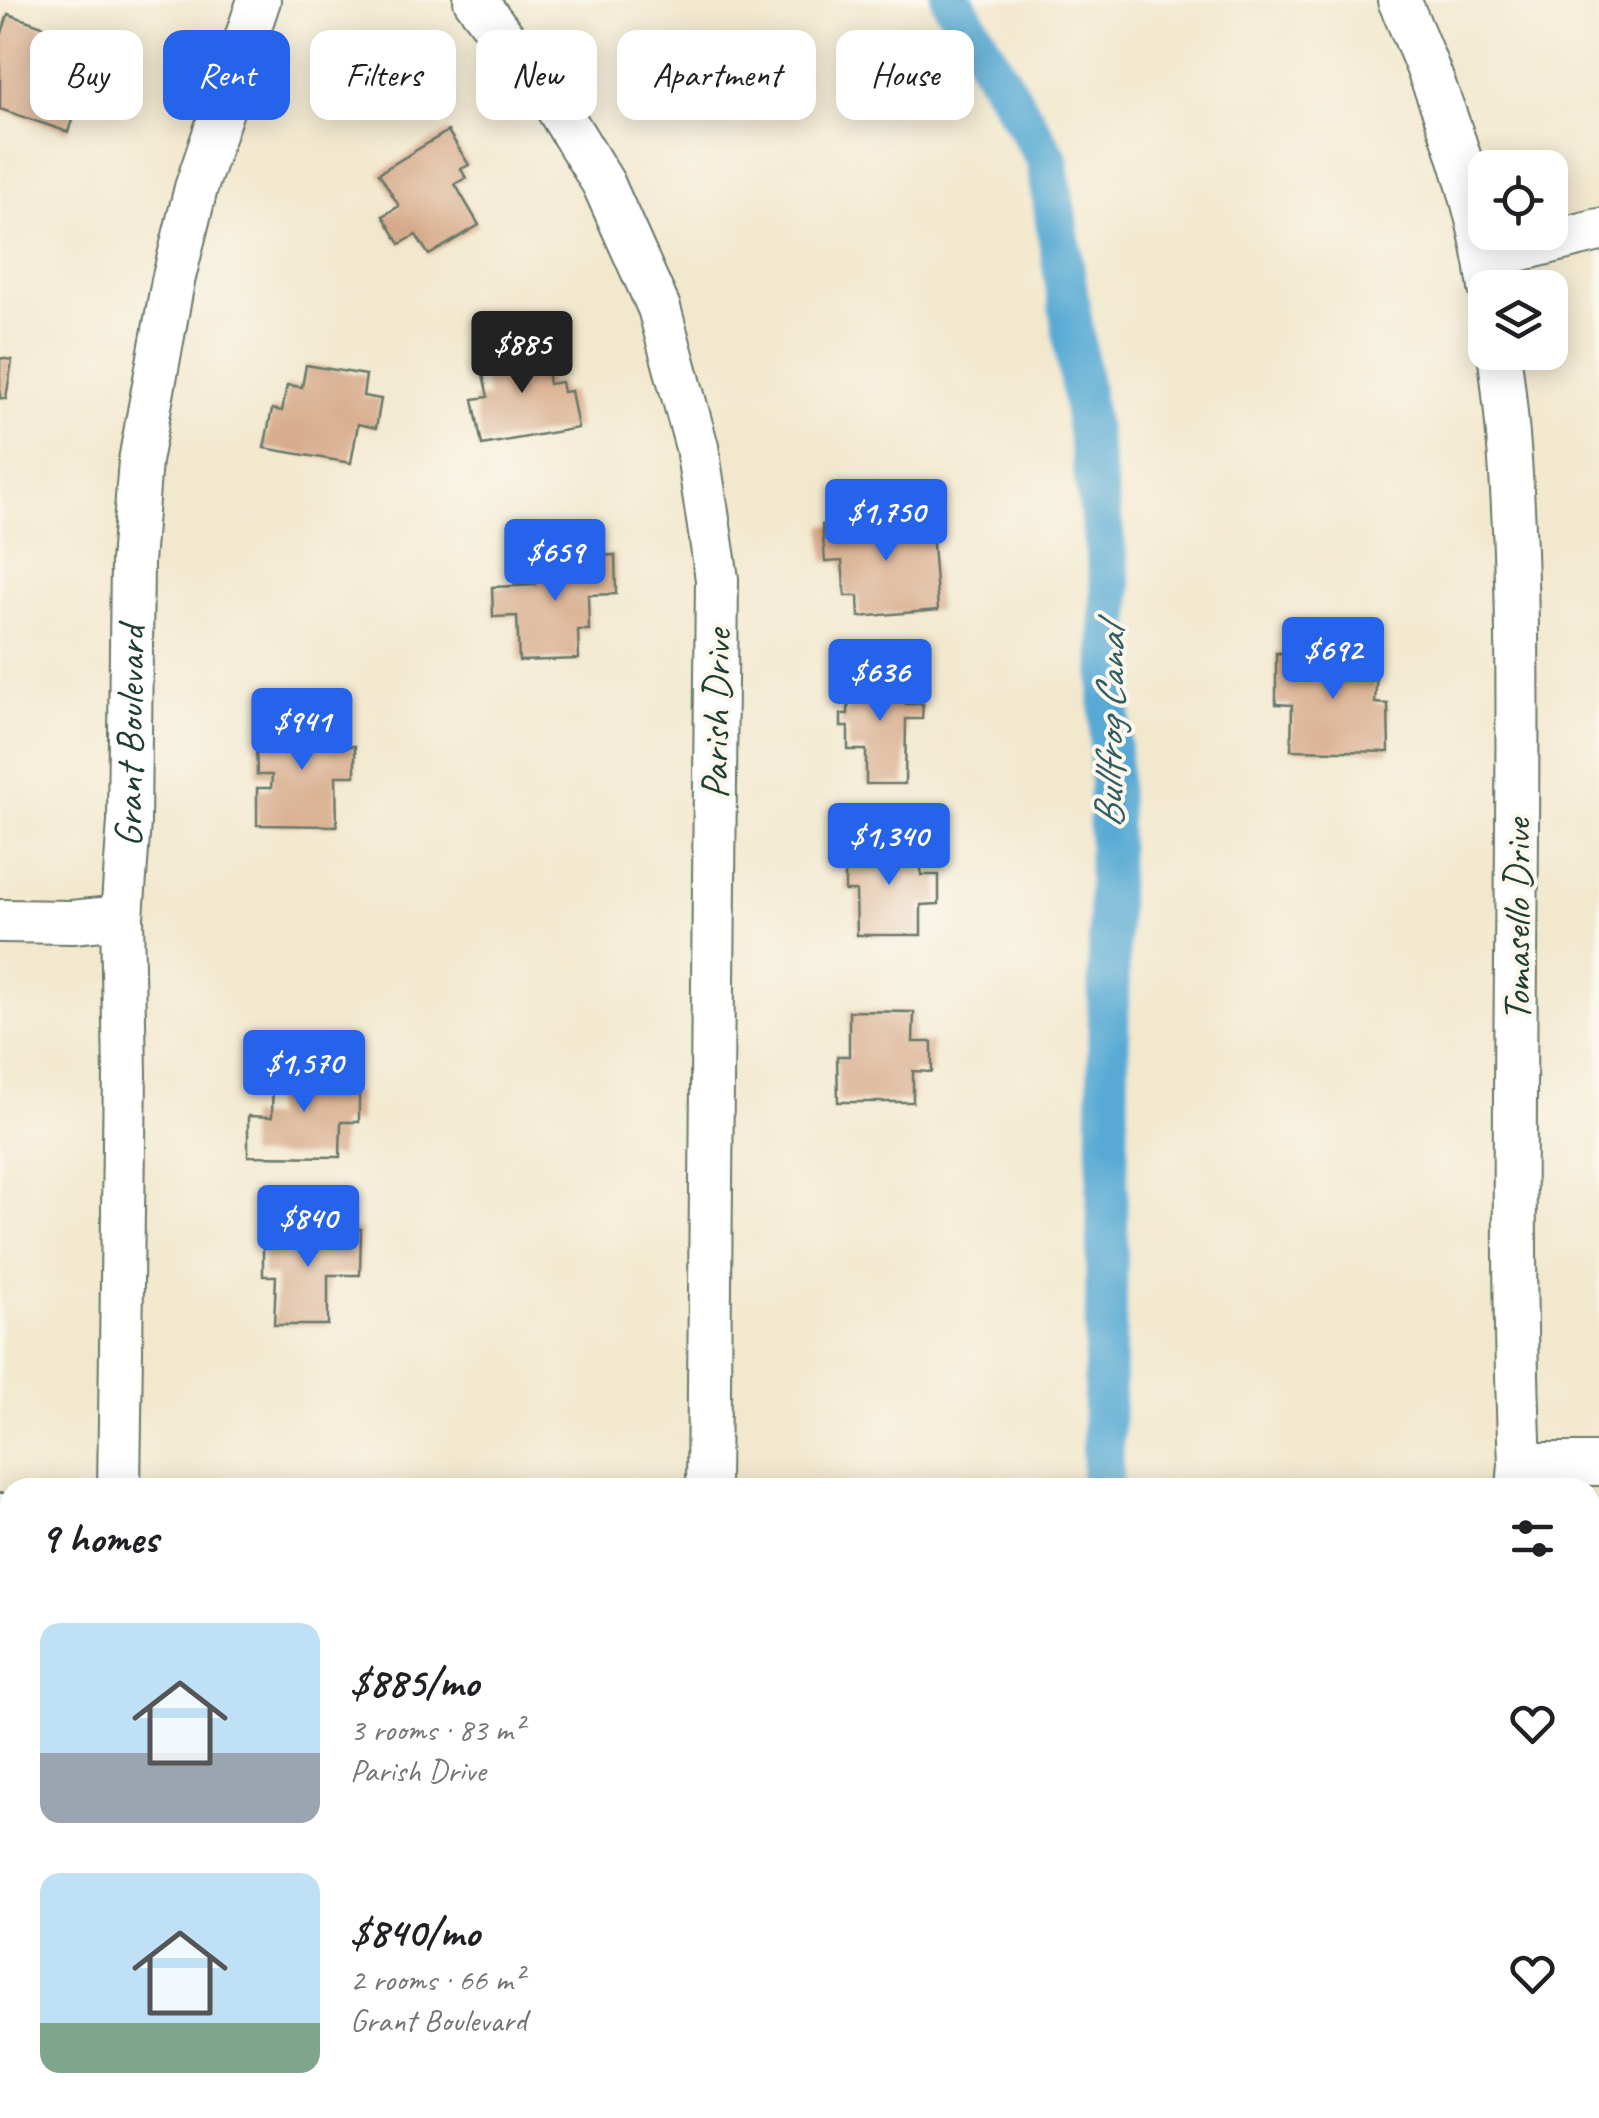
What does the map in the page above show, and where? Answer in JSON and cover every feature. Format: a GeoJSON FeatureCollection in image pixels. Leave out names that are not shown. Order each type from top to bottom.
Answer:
{"type":"FeatureCollection","features":[{"type":"Feature","properties":{"kind":"street","name":"Grant Boulevard"},"geometry":{"type":"LineString","coordinates":[[119,1478],[125,1074],[122,917],[129,822],[132,562],[140,461],[173,281],[196,188],[259,0]]}},
{"type":"Feature","properties":{"kind":"street","name":"Parish Drive"},"geometry":{"type":"LineString","coordinates":[[475,0],[556,106],[603,184],[659,308],[700,466],[717,580],[708,1478]]}},
{"type":"Feature","properties":{"kind":"street"},"geometry":{"type":"LineString","coordinates":[[1400,0],[1455,150],[1487,270]]}},
{"type":"Feature","properties":{"kind":"street"},"geometry":{"type":"LineString","coordinates":[[1496,270],[1599,230]]}},
{"type":"Feature","properties":{"kind":"street","name":"Tomasello Drive"},"geometry":{"type":"LineString","coordinates":[[1501,370],[1514,512],[1518,663],[1514,1322],[1519,1476]]}},
{"type":"Feature","properties":{"kind":"street"},"geometry":{"type":"LineString","coordinates":[[0,922],[122,917]]}},
{"type":"Feature","properties":{"kind":"street"},"geometry":{"type":"LineString","coordinates":[[1519,1476],[1599,1464]]}},
{"type":"Feature","properties":{"kind":"building"},"geometry":{"type":"Polygon","coordinates":[[[8,14],[54,30],[30,30],[30,119],[0,109],[0,39],[8,14]]]}},
{"type":"Feature","properties":{"kind":"building"},"geometry":{"type":"Polygon","coordinates":[[[33,120],[72,120],[68,132],[33,120]]]}},
{"type":"Feature","properties":{"kind":"building"},"geometry":{"type":"Polygon","coordinates":[[[448,131],[469,165],[461,169],[466,178],[455,184],[479,225],[429,255],[416,235],[400,244],[383,216],[399,206],[379,173],[448,131]]]}},
{"type":"Feature","properties":{"kind":"building"},"geometry":{"type":"Polygon","coordinates":[[[542,336],[549,384],[561,382],[563,392],[571,391],[578,428],[482,445],[473,399],[488,397],[483,374],[494,373],[490,345],[542,336]]]}},
{"type":"Feature","properties":{"kind":"building"},"geometry":{"type":"Polygon","coordinates":[[[0,358],[12,360],[6,399],[0,398],[0,358]]]}},
{"type":"Feature","properties":{"kind":"building"},"geometry":{"type":"Polygon","coordinates":[[[306,365],[366,375],[363,396],[381,399],[376,428],[358,424],[351,463],[264,448],[272,409],[282,411],[287,385],[302,387],[306,365]]]}},
{"type":"Feature","properties":{"kind":"building"},"geometry":{"type":"Polygon","coordinates":[[[931,517],[938,610],[859,617],[858,596],[845,596],[842,561],[825,562],[822,525],[931,517]]]}},
{"type":"Feature","properties":{"kind":"building"},"geometry":{"type":"Polygon","coordinates":[[[615,555],[616,594],[588,595],[589,630],[578,630],[579,659],[519,661],[517,616],[493,617],[492,587],[535,585],[534,558],[615,555]]]}},
{"type":"Feature","properties":{"kind":"building"},"geometry":{"type":"Polygon","coordinates":[[[1276,653],[1378,654],[1375,703],[1388,704],[1389,752],[1291,750],[1292,705],[1276,704],[1276,653]]]}},
{"type":"Feature","properties":{"kind":"building"},"geometry":{"type":"Polygon","coordinates":[[[849,673],[906,674],[906,704],[923,704],[922,719],[906,719],[905,784],[866,784],[866,750],[848,750],[848,727],[841,727],[841,714],[848,714],[849,673]]]}},
{"type":"Feature","properties":{"kind":"building"},"geometry":{"type":"Polygon","coordinates":[[[271,718],[336,718],[336,746],[355,746],[355,776],[336,776],[337,826],[257,825],[257,788],[271,788],[272,775],[257,775],[256,742],[272,742],[271,718]]]}},
{"type":"Feature","properties":{"kind":"building"},"geometry":{"type":"Polygon","coordinates":[[[845,844],[921,844],[921,875],[939,875],[939,904],[921,905],[921,935],[857,935],[856,891],[845,891],[845,844]]]}},
{"type":"Feature","properties":{"kind":"building"},"geometry":{"type":"Polygon","coordinates":[[[849,1011],[914,1012],[913,1042],[932,1042],[932,1072],[913,1071],[913,1102],[838,1102],[837,1056],[849,1056],[849,1011]]]}},
{"type":"Feature","properties":{"kind":"building"},"geometry":{"type":"Polygon","coordinates":[[[273,1067],[342,1068],[341,1092],[359,1093],[359,1122],[341,1122],[340,1157],[248,1156],[248,1116],[272,1117],[273,1067]]]}},
{"type":"Feature","properties":{"kind":"building"},"geometry":{"type":"Polygon","coordinates":[[[263,1228],[361,1229],[360,1275],[328,1275],[328,1325],[274,1325],[276,1276],[263,1276],[263,1228]]]}},
{"type":"Feature","properties":{"kind":"waterway","name":"Bullfrog Canal"},"geometry":{"type":"LineString","coordinates":[[952,0],[1047,159],[1111,586],[1102,1478]]}}]}
